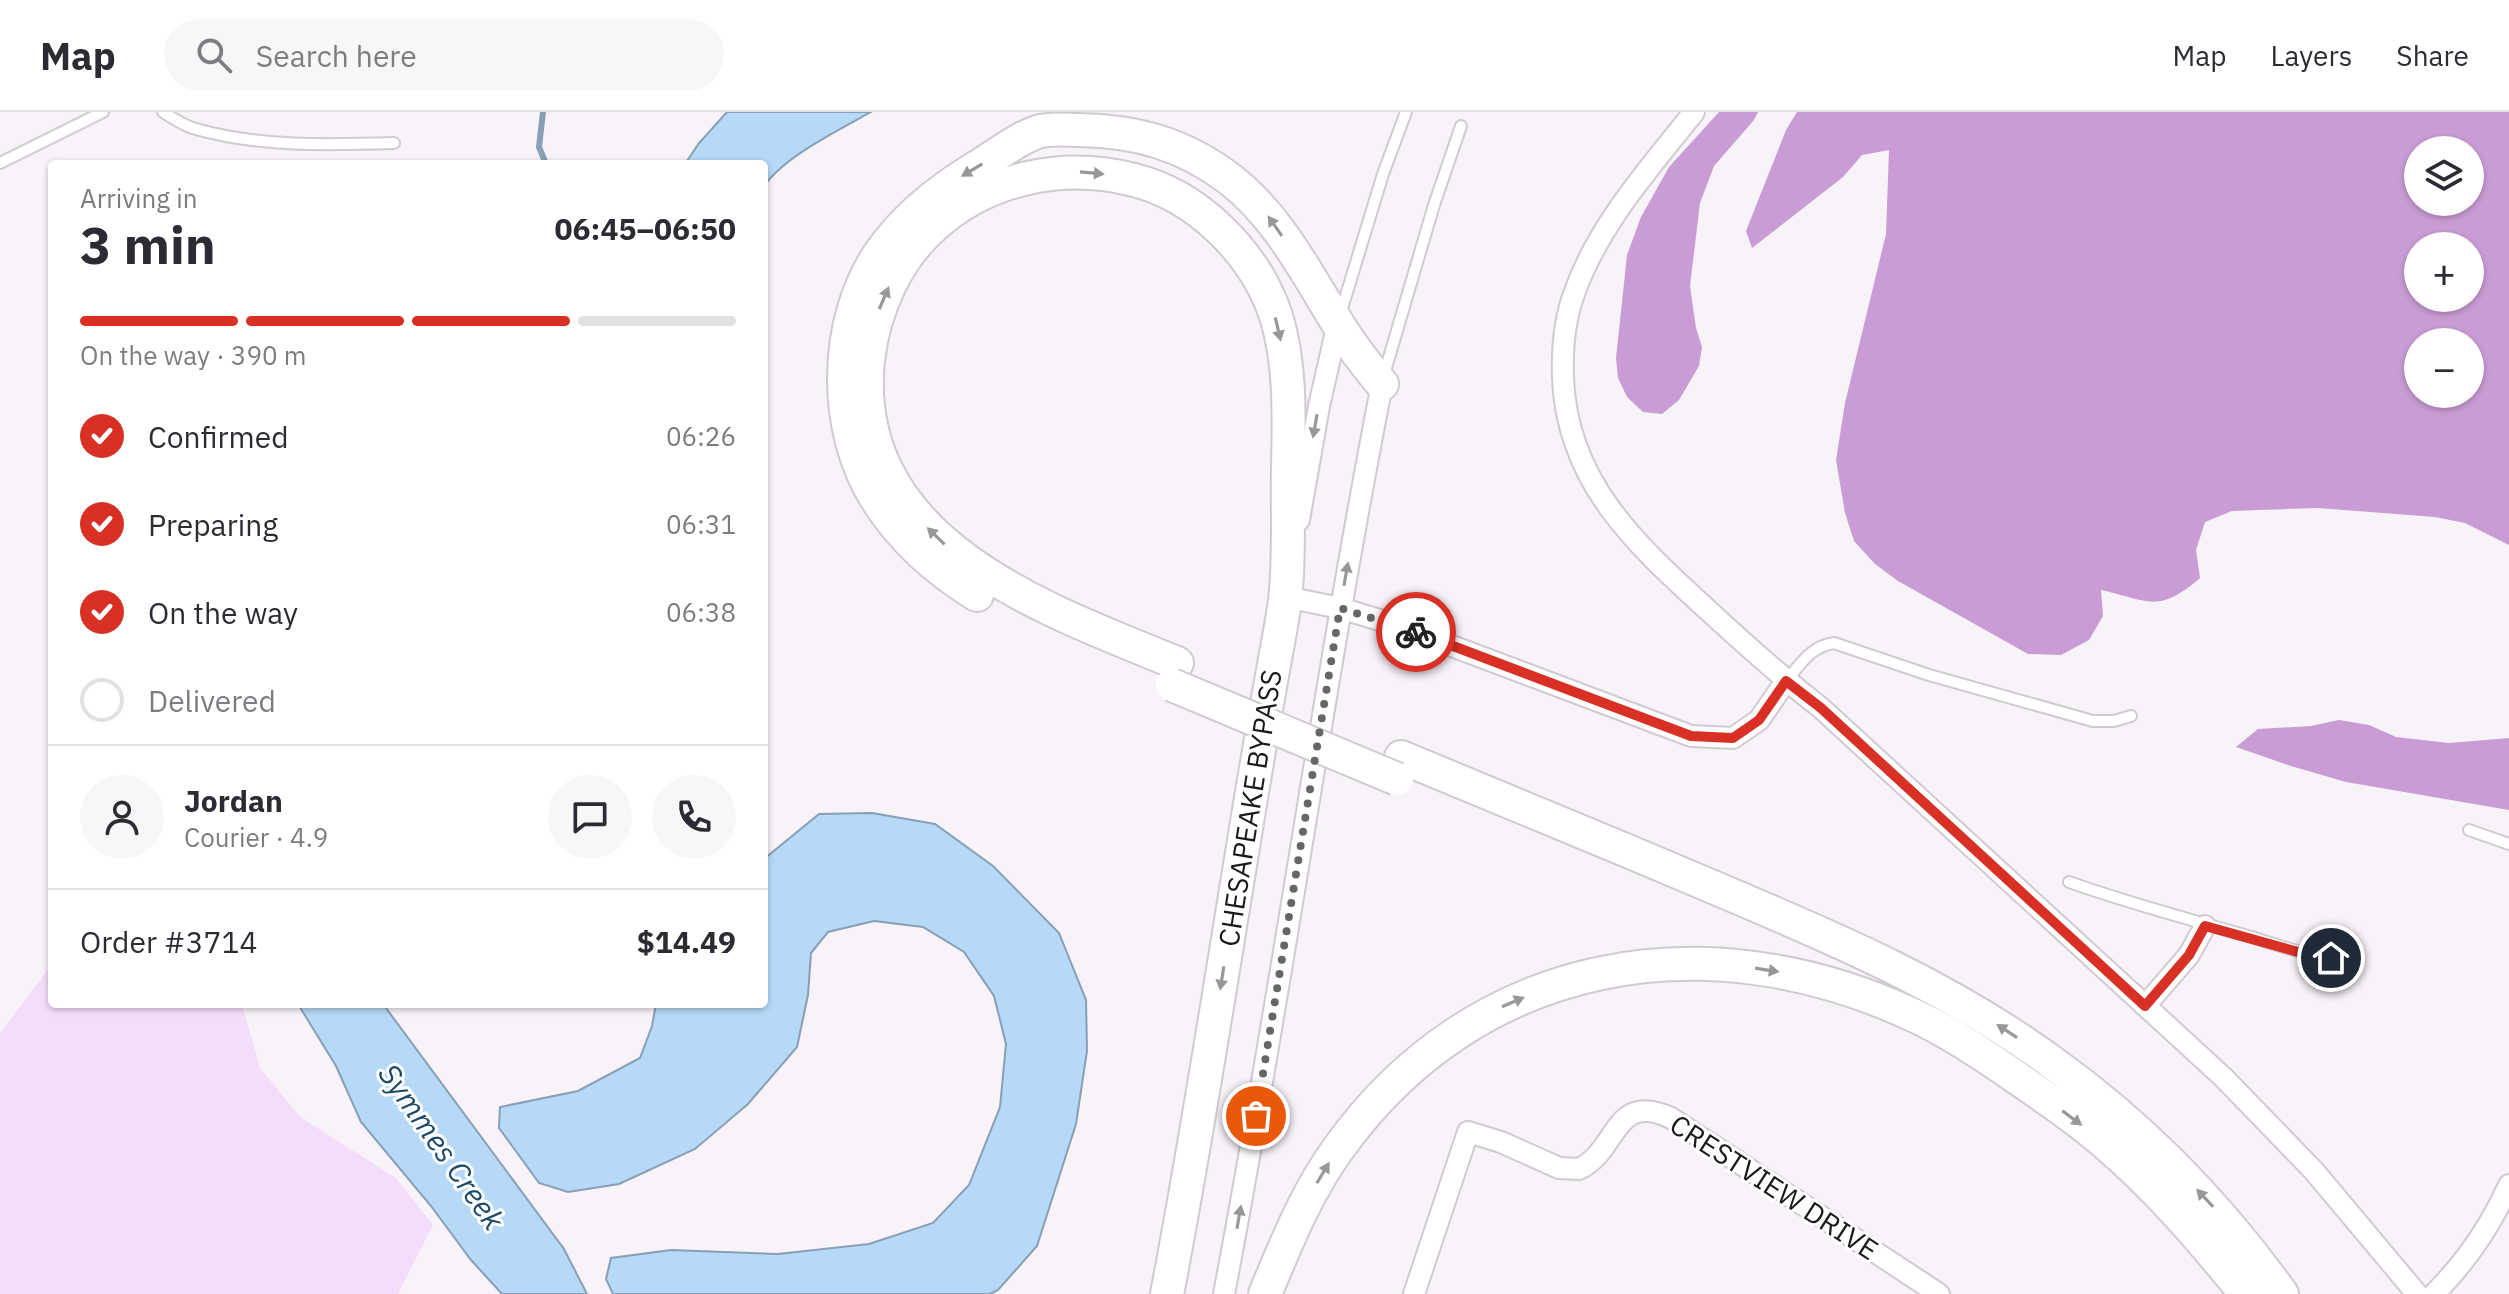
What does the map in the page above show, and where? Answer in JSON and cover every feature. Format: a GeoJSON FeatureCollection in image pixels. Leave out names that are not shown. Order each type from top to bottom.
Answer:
{"type":"FeatureCollection","features":[{"type":"Feature","properties":{"kind":"main road"},"geometry":{"type":"LineString","coordinates":[[1174,674],[1052,635],[1010,615],[940,570],[891,520],[861,469],[852,439],[846,395],[846,345],[852,312],[879,254],[900,227],[927,201],[1049,124],[1144,137],[1185,151],[1209,165],[1242,190],[1270,218],[1382,384]]}},
{"type":"Feature","properties":{"kind":"main road"},"geometry":{"type":"LineString","coordinates":[[1286,597],[1288,391],[1276,316],[1254,271],[1237,247],[1185,201],[1153,185],[1117,175],[1083,171],[1048,173],[1016,180],[987,192],[933,226],[909,253],[891,281],[878,313],[871,342],[867,397],[872,427],[887,469],[906,502],[950,549],[985,574],[1174,674],[1399,768],[1851,946],[1956,999],[2053,1062],[2143,1136],[2217,1210],[2282,1294]]}},
{"type":"Feature","properties":{"kind":"main road","name":"CHESAPEAKE BYPASS"},"geometry":{"type":"LineString","coordinates":[[1167,1294],[1286,597]]}},
{"type":"Feature","properties":{"kind":"main road"},"geometry":{"type":"LineString","coordinates":[[1399,768],[1792,943],[1862,978],[1891,996],[1913,1015]]}},
{"type":"Feature","properties":{"kind":"main road"},"geometry":{"type":"LineString","coordinates":[[1265,1294],[1298,1217],[1337,1150],[1388,1088],[1430,1051],[1500,1007],[1567,981],[1604,972],[1672,963],[1710,964],[1809,979],[1846,989],[1913,1015],[1957,1038],[2104,1142],[2152,1186],[2205,1243],[2246,1294]]}},
{"type":"Feature","properties":{"kind":"street"},"geometry":{"type":"LineString","coordinates":[[1694,112],[1617,210],[1573,296],[1565,326],[1563,391],[1578,454],[1592,483],[1609,510],[1652,559],[1786,681],[1821,708],[2224,1078],[2314,1171],[2417,1294]]}},
{"type":"Feature","properties":{"kind":"street","name":"CHESAPEAKE BYPASS"},"geometry":{"type":"LineString","coordinates":[[1286,597],[1319,406],[1338,323]]}},
{"type":"Feature","properties":{"kind":"street","name":"CHESAPEAKE BYPASS"},"geometry":{"type":"LineString","coordinates":[[1224,1294],[1340,608],[1382,384]]}},
{"type":"Feature","properties":{"kind":"street"},"geometry":{"type":"LineString","coordinates":[[1286,597],[1340,608],[1396,625],[1691,736],[1733,738],[1759,720],[1786,681]]}},
{"type":"Feature","properties":{"kind":"street"},"geometry":{"type":"LineString","coordinates":[[2145,1006],[2189,955],[2205,926]]}},
{"type":"Feature","properties":{"kind":"street","name":"CRESTVIEW DRIVE"},"geometry":{"type":"LineString","coordinates":[[1414,1294],[1468,1132],[1501,1142],[1559,1168],[1579,1169],[1596,1157],[1628,1115],[1646,1110],[1671,1118],[1939,1294]]}},
{"type":"Feature","properties":{"kind":"street"},"geometry":{"type":"LineString","coordinates":[[2434,1294],[2502,1220],[2509,1185]]}},
{"type":"Feature","properties":{"kind":"lane"},"geometry":{"type":"LineString","coordinates":[[0,163],[103,112]]}},
{"type":"Feature","properties":{"kind":"lane"},"geometry":{"type":"LineString","coordinates":[[163,112],[193,129],[249,139],[339,145],[394,143]]}},
{"type":"Feature","properties":{"kind":"lane"},"geometry":{"type":"LineString","coordinates":[[1338,323],[1383,174],[1406,112]]}},
{"type":"Feature","properties":{"kind":"lane"},"geometry":{"type":"LineString","coordinates":[[1382,384],[1434,205],[1461,126]]}},
{"type":"Feature","properties":{"kind":"lane"},"geometry":{"type":"LineString","coordinates":[[1786,681],[1812,651],[1821,645],[1834,643],[1929,675],[2093,721],[2114,721],[2131,716]]}},
{"type":"Feature","properties":{"kind":"lane"},"geometry":{"type":"LineString","coordinates":[[2469,830],[2509,844]]}},
{"type":"Feature","properties":{"kind":"lane"},"geometry":{"type":"LineString","coordinates":[[2069,882],[2205,926],[2309,955],[2331,958],[2357,956]]}},
{"type":"Feature","properties":{"kind":"shaded area"},"geometry":{"type":"Polygon","coordinates":[[[1719,112],[1758,112],[1714,166],[1700,203],[1690,286],[1702,347],[1699,366],[1679,400],[1662,414],[1643,412],[1627,397],[1618,378],[1616,358],[1627,255],[1641,217],[1669,167],[1719,112]]]}},
{"type":"Feature","properties":{"kind":"shaded area"},"geometry":{"type":"Polygon","coordinates":[[[1797,112],[2509,112],[2509,545],[2465,523],[2435,517],[2318,508],[2232,511],[2205,522],[2196,550],[2200,578],[2186,589],[2174,597],[2153,602],[2101,590],[2103,616],[2089,640],[2061,655],[2028,654],[1898,581],[1875,564],[1854,541],[1845,513],[1836,460],[1845,403],[1886,234],[1889,150],[1862,155],[1843,177],[1752,248],[1746,231],[1786,130],[1797,112]]]}},
{"type":"Feature","properties":{"kind":"shaded area"},"geometry":{"type":"Polygon","coordinates":[[[2339,720],[2369,725],[2396,737],[2449,743],[2509,738],[2509,810],[2346,782],[2236,747],[2258,729],[2311,726],[2339,720]]]}},
{"type":"Feature","properties":{"kind":"shaded area"},"geometry":{"type":"Polygon","coordinates":[[[48,969],[48,1008],[243,1008],[260,1068],[300,1117],[396,1178],[433,1225],[398,1294],[0,1294],[0,1033],[48,969]]]}},
{"type":"Feature","properties":{"kind":"water"},"geometry":{"type":"Polygon","coordinates":[[[727,112],[871,112],[799,154],[768,181],[768,160],[688,160],[727,112]]]}},
{"type":"Feature","properties":{"kind":"water"},"geometry":{"type":"Polygon","coordinates":[[[872,813],[935,824],[993,866],[1059,933],[1086,1000],[1087,1051],[1076,1124],[1037,1246],[998,1290],[990,1294],[613,1294],[606,1279],[611,1258],[671,1250],[778,1254],[869,1244],[933,1223],[969,1185],[1000,1107],[1006,1044],[994,996],[964,952],[923,927],[874,921],[828,932],[811,953],[808,995],[797,1047],[748,1104],[695,1149],[619,1184],[568,1192],[539,1183],[499,1128],[500,1107],[578,1091],[640,1058],[655,1008],[768,1008],[768,856],[819,814],[872,813]]]}},
{"type":"Feature","properties":{"kind":"water","name":"Symmes Creek"},"geometry":{"type":"Polygon","coordinates":[[[300,1008],[386,1008],[564,1249],[587,1294],[502,1294],[471,1260],[361,1122],[336,1066],[300,1008]]]}},
{"type":"Feature","properties":{"kind":"waterway"},"geometry":{"type":"LineString","coordinates":[[543,112],[539,147],[544,160]]}},
{"type":"Feature","properties":{"kind":"way so far"},"geometry":{"type":"LineString","coordinates":[[1256,1116],[1340,608],[1416,632]]}},
{"type":"Feature","properties":{"kind":"route"},"geometry":{"type":"LineString","coordinates":[[1416,632],[1691,736],[1733,738],[1759,720],[1786,681],[1821,708],[2145,1006],[2189,955],[2205,926],[2309,955],[2331,958]]}}]}
